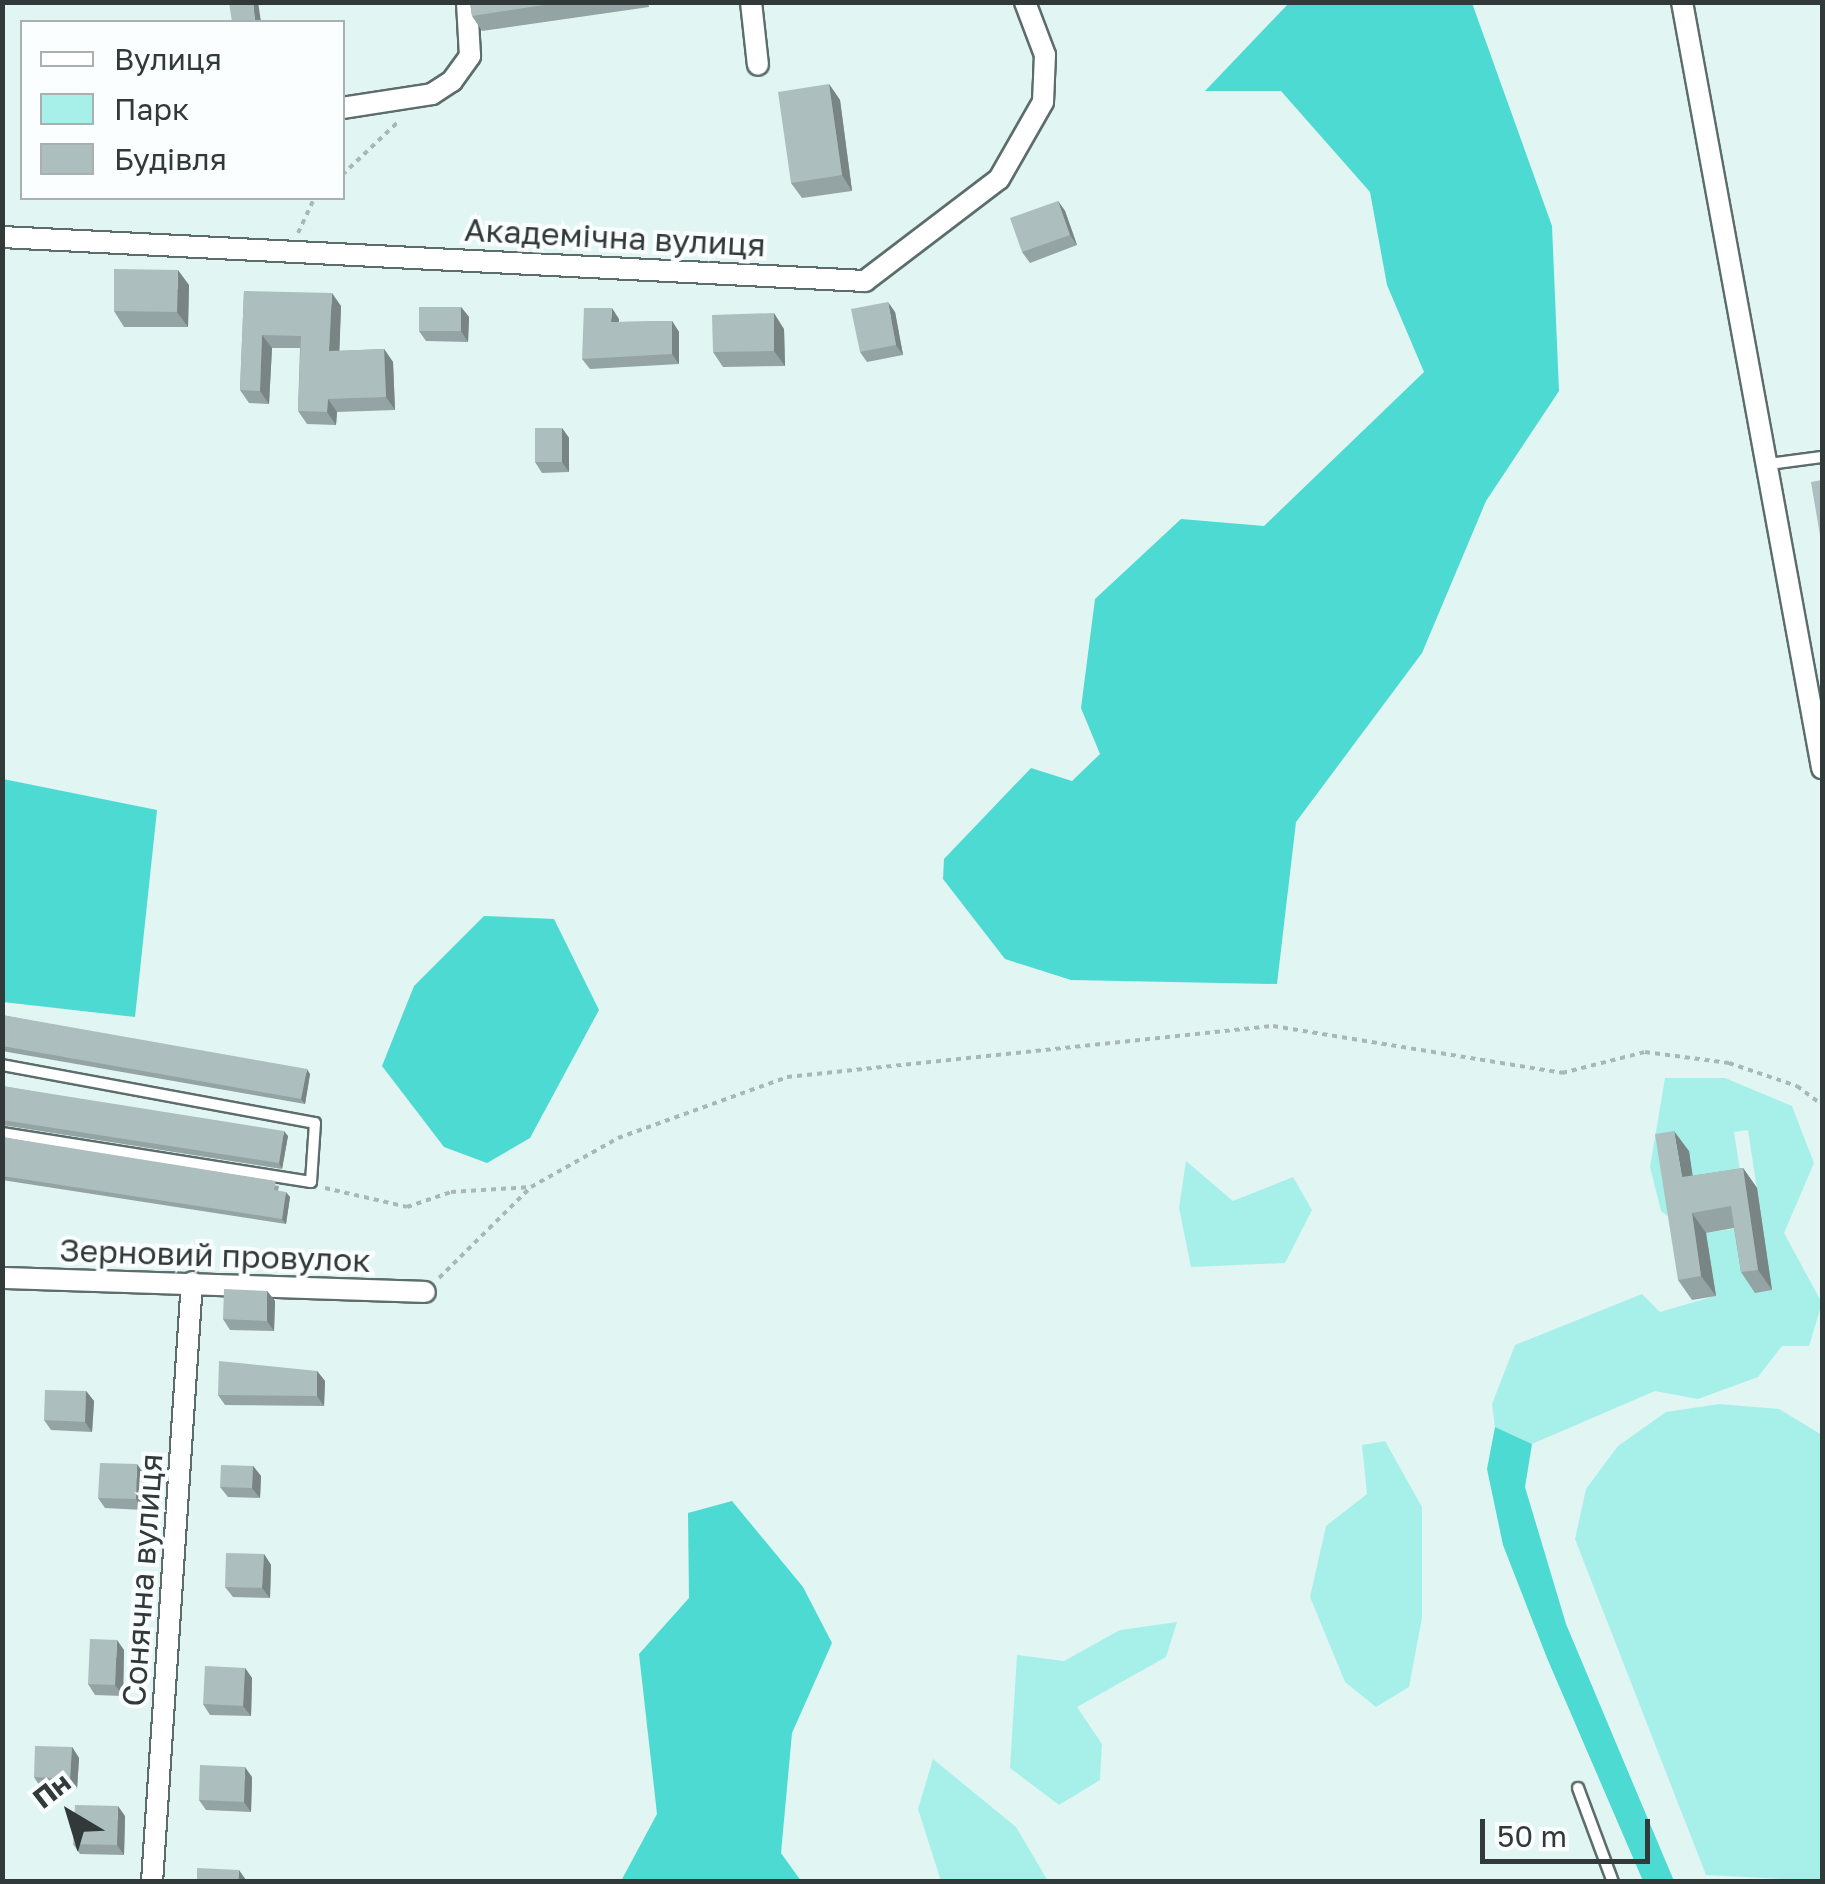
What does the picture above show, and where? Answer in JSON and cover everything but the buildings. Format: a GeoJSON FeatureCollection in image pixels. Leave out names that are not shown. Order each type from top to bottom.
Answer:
{"type":"FeatureCollection","features":[{"type":"Feature","properties":{"kind":"street"},"geometry":{"type":"LineString","coordinates":[[345,108],[419,96],[452,81],[470,56],[467,2]]}},
{"type":"Feature","properties":{"kind":"street"},"geometry":{"type":"LineString","coordinates":[[750,2],[758,65]]}},
{"type":"Feature","properties":{"kind":"street","name":"Академічна вулиця"},"geometry":{"type":"LineString","coordinates":[[2,237],[865,280],[999,179],[1044,102],[1045,55],[1025,2]]}},
{"type":"Feature","properties":{"kind":"street"},"geometry":{"type":"LineString","coordinates":[[1682,2],[1822,768]]}},
{"type":"Feature","properties":{"kind":"street","name":"Зерновий провулок"},"geometry":{"type":"LineString","coordinates":[[2,1278],[425,1292]]}},
{"type":"Feature","properties":{"kind":"street","name":"Сонячна вулиця"},"geometry":{"type":"LineString","coordinates":[[152,1882],[192,1282]]}},
{"type":"Feature","properties":{"kind":"lane"},"geometry":{"type":"LineString","coordinates":[[1769,464],[1822,457]]}},
{"type":"Feature","properties":{"kind":"lane"},"geometry":{"type":"LineString","coordinates":[[2,1065],[315,1123],[311,1182],[2,1132]]}},
{"type":"Feature","properties":{"kind":"lane"},"geometry":{"type":"LineString","coordinates":[[1578,1788],[1613,1882]]}},
{"type":"Feature","properties":{"kind":"path"},"geometry":{"type":"LineString","coordinates":[[345,172],[419,96]]}},
{"type":"Feature","properties":{"kind":"path"},"geometry":{"type":"LineString","coordinates":[[297,250],[313,200]]}},
{"type":"Feature","properties":{"kind":"path"},"geometry":{"type":"LineString","coordinates":[[425,1292],[531,1186],[618,1138],[788,1077],[1273,1026],[1562,1072],[1645,1052],[1729,1063],[1797,1086],[1822,1105]]}},
{"type":"Feature","properties":{"kind":"path"},"geometry":{"type":"LineString","coordinates":[[311,1182],[407,1207],[451,1192],[531,1186]]}},
{"type":"Feature","properties":{"kind":"green space"},"geometry":{"type":"Polygon","coordinates":[[[1665,1078],[1725,1078],[1792,1106],[1814,1163],[1784,1233],[1822,1303],[1809,1346],[1782,1346],[1758,1377],[1698,1399],[1655,1391],[1532,1444],[1495,1427],[1492,1404],[1515,1345],[1642,1294],[1660,1312],[1715,1296],[1706,1233],[1745,1227],[1755,1292],[1772,1290],[1748,1130],[1734,1132],[1743,1190],[1680,1226],[1661,1211],[1650,1167],[1665,1078]]]}},
{"type":"Feature","properties":{"kind":"green space"},"geometry":{"type":"Polygon","coordinates":[[[1186,1161],[1233,1201],[1293,1177],[1312,1210],[1285,1263],[1191,1267],[1179,1208],[1186,1161]]]}},
{"type":"Feature","properties":{"kind":"green space"},"geometry":{"type":"Polygon","coordinates":[[[1719,1404],[1779,1409],[1822,1435],[1822,1881],[1706,1875],[1575,1539],[1586,1489],[1618,1446],[1666,1412],[1719,1404]]]}},
{"type":"Feature","properties":{"kind":"green space"},"geometry":{"type":"Polygon","coordinates":[[[1385,1441],[1422,1507],[1422,1618],[1409,1687],[1376,1707],[1345,1682],[1310,1597],[1326,1526],[1367,1494],[1362,1445],[1385,1441]]]}},
{"type":"Feature","properties":{"kind":"green space"},"geometry":{"type":"Polygon","coordinates":[[[1177,1622],[1166,1657],[1077,1707],[1102,1744],[1100,1780],[1059,1805],[1010,1768],[1017,1655],[1064,1661],[1120,1630],[1177,1622]]]}},
{"type":"Feature","properties":{"kind":"green space"},"geometry":{"type":"Polygon","coordinates":[[[933,1759],[1016,1827],[1048,1881],[941,1881],[918,1809],[933,1759]]]}},
{"type":"Feature","properties":{"kind":"shaded area"},"geometry":{"type":"Polygon","coordinates":[[[1289,3],[1472,3],[1552,226],[1559,391],[1486,501],[1422,653],[1296,822],[1277,984],[1071,980],[1005,959],[943,879],[944,859],[1031,768],[1072,781],[1100,754],[1081,708],[1095,599],[1181,519],[1264,526],[1424,372],[1387,285],[1370,192],[1281,91],[1205,91],[1289,3]]]}},
{"type":"Feature","properties":{"kind":"shaded area"},"geometry":{"type":"Polygon","coordinates":[[[3,779],[157,810],[135,1017],[3,1002],[3,779]]]}},
{"type":"Feature","properties":{"kind":"shaded area"},"geometry":{"type":"Polygon","coordinates":[[[484,916],[554,919],[599,1010],[530,1138],[487,1163],[444,1147],[382,1066],[414,986],[484,916]]]}},
{"type":"Feature","properties":{"kind":"shaded area"},"geometry":{"type":"Polygon","coordinates":[[[1495,1427],[1532,1444],[1525,1487],[1566,1624],[1674,1881],[1643,1881],[1547,1658],[1503,1545],[1487,1469],[1495,1427]]]}},
{"type":"Feature","properties":{"kind":"shaded area"},"geometry":{"type":"Polygon","coordinates":[[[732,1501],[803,1587],[832,1643],[792,1733],[781,1853],[801,1881],[621,1881],[657,1814],[639,1654],[689,1598],[688,1513],[732,1501]]]}}]}
